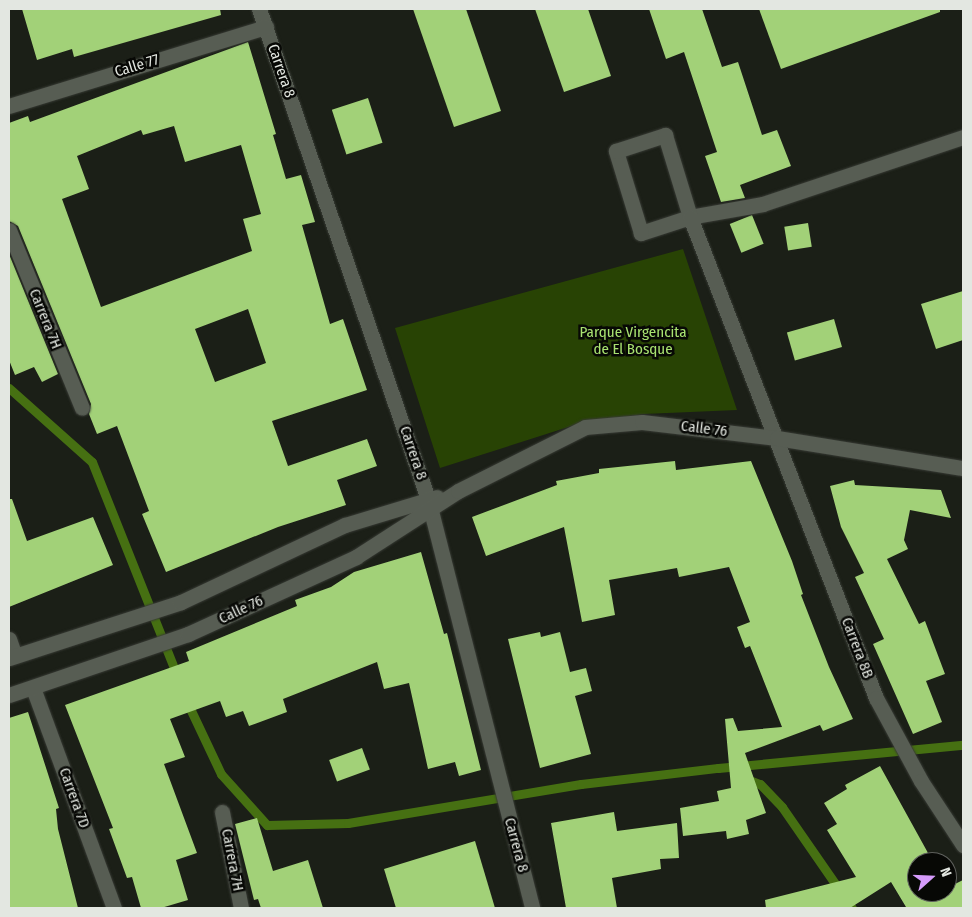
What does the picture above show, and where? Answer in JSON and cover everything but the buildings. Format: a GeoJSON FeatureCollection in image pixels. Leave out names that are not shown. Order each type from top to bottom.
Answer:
{"type":"FeatureCollection","features":[{"type":"Feature","properties":{"kind":"street","name":"Carrera 8"},"geometry":{"type":"LineString","coordinates":[[259,9],[430,505],[532,908]]}},
{"type":"Feature","properties":{"kind":"street","name":"Calle 77"},"geometry":{"type":"LineString","coordinates":[[9,106],[266,27]]}},
{"type":"Feature","properties":{"kind":"street"},"geometry":{"type":"LineString","coordinates":[[690,217],[665,135],[616,151],[641,232],[690,217],[763,204],[963,137]]}},
{"type":"Feature","properties":{"kind":"street","name":"Carrera 8B"},"geometry":{"type":"LineString","coordinates":[[690,217],[746,366],[778,438],[876,698],[921,781],[963,845]]}},
{"type":"Feature","properties":{"kind":"street","name":"Carrera 7H"},"geometry":{"type":"LineString","coordinates":[[9,230],[82,408]]}},
{"type":"Feature","properties":{"kind":"street","name":"Calle 76"},"geometry":{"type":"LineString","coordinates":[[9,695],[188,634],[356,558],[430,505],[585,427],[642,422],[778,438],[963,468]]}},
{"type":"Feature","properties":{"kind":"street","name":"Calle 76"},"geometry":{"type":"LineString","coordinates":[[12,657],[182,602],[345,525],[430,505]]}},
{"type":"Feature","properties":{"kind":"street"},"geometry":{"type":"LineString","coordinates":[[9,639],[12,657]]}},
{"type":"Feature","properties":{"kind":"street","name":"Carrera 7D"},"geometry":{"type":"LineString","coordinates":[[34,688],[114,908]]}},
{"type":"Feature","properties":{"kind":"street","name":"Carrera 7H"},"geometry":{"type":"LineString","coordinates":[[222,812],[241,908]]}},
{"type":"Feature","properties":{"kind":"green space","name":"Parque Virgencita de El Bosque"},"geometry":{"type":"Polygon","coordinates":[[[683,249],[737,410],[644,414],[584,422],[440,468],[395,328],[683,249]]]}},
{"type":"Feature","properties":{"kind":"waterway"},"geometry":{"type":"LineString","coordinates":[[9,388],[92,462],[177,676]]}},
{"type":"Feature","properties":{"kind":"waterway"},"geometry":{"type":"LineString","coordinates":[[187,702],[221,774],[267,825],[348,823],[581,784],[718,768],[963,745]]}},
{"type":"Feature","properties":{"kind":"waterway"},"geometry":{"type":"LineString","coordinates":[[744,778],[760,784],[782,807],[852,908]]}}]}
